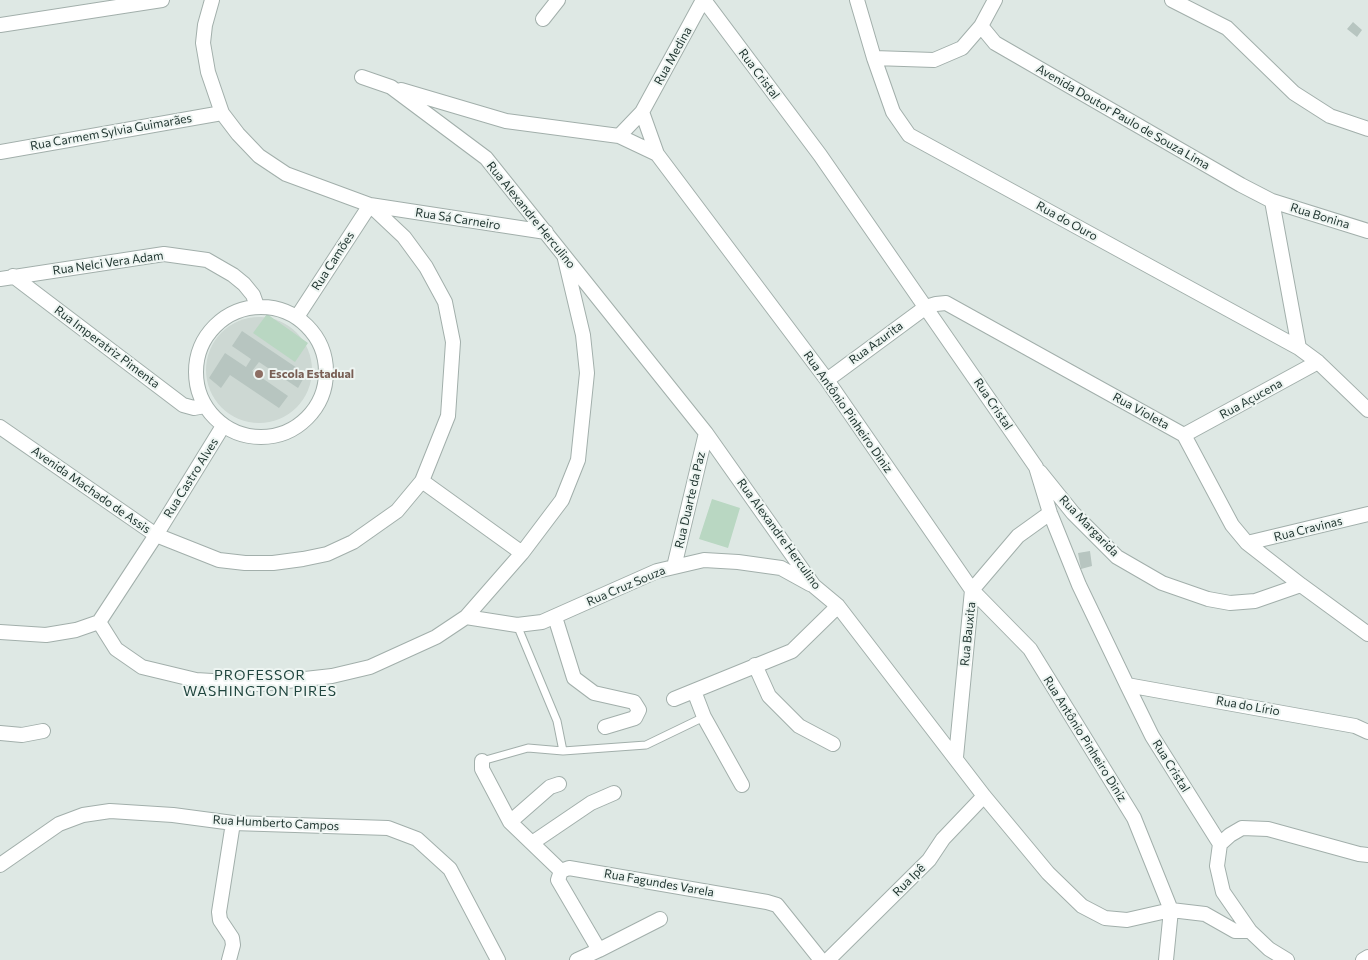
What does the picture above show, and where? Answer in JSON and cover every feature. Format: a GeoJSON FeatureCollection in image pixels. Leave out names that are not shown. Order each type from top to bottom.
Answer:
{"type":"FeatureCollection","features":[{"type":"Feature","properties":{"kind":"street"},"geometry":{"type":"LineString","coordinates":[[0,25],[162,0]]}},
{"type":"Feature","properties":{"kind":"street","name":"Avenida Machado de Assis"},"geometry":{"type":"LineString","coordinates":[[0,427],[156,535],[219,560],[245,563],[273,563],[327,554],[353,542],[397,511],[422,481],[448,416],[453,342],[445,302],[426,267],[404,237],[370,206],[286,174],[259,156],[238,134],[222,113],[208,72],[203,43],[205,25],[212,0]]}},
{"type":"Feature","properties":{"kind":"street"},"geometry":{"type":"LineString","coordinates":[[543,19],[558,0]]}},
{"type":"Feature","properties":{"kind":"street","name":"Rua Medina"},"geometry":{"type":"LineString","coordinates":[[620,136],[642,112],[704,0]]}},
{"type":"Feature","properties":{"kind":"street","name":"Rua Cristal"},"geometry":{"type":"LineString","coordinates":[[704,0],[820,155],[1036,466],[1050,513],[1079,586],[1127,685],[1152,736],[1220,844]]}},
{"type":"Feature","properties":{"kind":"street","name":"Rua do Ouro"},"geometry":{"type":"LineString","coordinates":[[857,0],[874,58],[893,112],[908,135],[1299,348]]}},
{"type":"Feature","properties":{"kind":"street"},"geometry":{"type":"LineString","coordinates":[[874,58],[934,60],[962,48],[981,26],[995,0]]}},
{"type":"Feature","properties":{"kind":"street"},"geometry":{"type":"LineString","coordinates":[[1172,0],[1227,28],[1294,93],[1330,116],[1368,129]]}},
{"type":"Feature","properties":{"kind":"street","name":"Avenida Doutor Paulo de Souza Lima"},"geometry":{"type":"LineString","coordinates":[[981,26],[995,43],[1272,201]]}},
{"type":"Feature","properties":{"kind":"street","name":"Rua Alexandre Herculino"},"geometry":{"type":"LineString","coordinates":[[362,77],[391,87],[486,158],[706,434],[814,586],[838,606],[956,757],[984,796],[1048,873],[1082,906],[1105,918],[1127,920],[1171,910],[1204,914],[1235,931],[1250,931]]}},
{"type":"Feature","properties":{"kind":"street","name":"Rua Antônio Pinheiro Diniz"},"geometry":{"type":"LineString","coordinates":[[391,87],[506,121],[620,136],[657,154],[827,380],[972,590],[1030,649],[1134,818],[1171,910]]}},
{"type":"Feature","properties":{"kind":"street"},"geometry":{"type":"LineString","coordinates":[[642,112],[657,154]]}},
{"type":"Feature","properties":{"kind":"street","name":"Rua Carmem Sylvia Guimarães"},"geometry":{"type":"LineString","coordinates":[[0,152],[222,113]]}},
{"type":"Feature","properties":{"kind":"street"},"geometry":{"type":"LineString","coordinates":[[1272,201],[1299,348],[1318,362],[1368,410]]}},
{"type":"Feature","properties":{"kind":"street","name":"Rua Bonina"},"geometry":{"type":"LineString","coordinates":[[1272,201],[1368,231]]}},
{"type":"Feature","properties":{"kind":"street","name":"Rua Sá Carneiro"},"geometry":{"type":"LineString","coordinates":[[370,206],[546,232]]}},
{"type":"Feature","properties":{"kind":"street","name":"Rua Camões"},"geometry":{"type":"LineString","coordinates":[[297,317],[370,206]]}},
{"type":"Feature","properties":{"kind":"street","name":"Rua Nelci Vera Adam"},"geometry":{"type":"LineString","coordinates":[[6,278],[164,254],[207,260],[234,275],[244,284],[257,306]]}},
{"type":"Feature","properties":{"kind":"street"},"geometry":{"type":"LineString","coordinates":[[0,632],[46,635],[76,630],[99,622],[116,649],[142,667],[196,680],[260,684],[332,676],[370,668],[436,637],[466,617],[522,554],[562,500],[578,460],[587,373],[583,334],[564,256]]}},
{"type":"Feature","properties":{"kind":"street","name":"Rua Imperatriz Pimenta"},"geometry":{"type":"LineString","coordinates":[[6,278],[183,405],[194,408],[204,406]]}},
{"type":"Feature","properties":{"kind":"street","name":"Rua Violeta"},"geometry":{"type":"LineString","coordinates":[[926,307],[946,304],[1184,435],[1232,525],[1247,544],[1301,585]]}},
{"type":"Feature","properties":{"kind":"street"},"geometry":{"type":"LineString","coordinates":[[257,306],[278,308],[297,317],[311,329],[324,355],[326,383],[321,401],[310,417],[296,429],[278,436],[259,438],[240,435],[224,426],[204,406],[196,384],[196,362],[203,341],[216,324],[235,311],[257,306]]}},
{"type":"Feature","properties":{"kind":"street","name":"Rua Azurita"},"geometry":{"type":"LineString","coordinates":[[827,380],[926,307]]}},
{"type":"Feature","properties":{"kind":"street","name":"Rua Açucena"},"geometry":{"type":"LineString","coordinates":[[1184,435],[1318,362]]}},
{"type":"Feature","properties":{"kind":"street","name":"Rua Castro Alves"},"geometry":{"type":"LineString","coordinates":[[99,622],[224,426]]}},
{"type":"Feature","properties":{"kind":"street","name":"Rua Duarte da Paz"},"geometry":{"type":"LineString","coordinates":[[674,567],[706,434]]}},
{"type":"Feature","properties":{"kind":"street","name":"Rua Margarida"},"geometry":{"type":"LineString","coordinates":[[1036,466],[1073,513],[1117,556],[1162,583],[1208,599],[1230,604],[1255,601],[1301,585]]}},
{"type":"Feature","properties":{"kind":"street"},"geometry":{"type":"LineString","coordinates":[[422,481],[522,554]]}},
{"type":"Feature","properties":{"kind":"street","name":"Rua Bauxita"},"geometry":{"type":"LineString","coordinates":[[956,757],[972,590],[1018,536],[1050,513]]}},
{"type":"Feature","properties":{"kind":"street","name":"Rua Cravinas"},"geometry":{"type":"LineString","coordinates":[[1247,544],[1368,514]]}},
{"type":"Feature","properties":{"kind":"street","name":"Rua Cruz Souza"},"geometry":{"type":"LineString","coordinates":[[466,617],[517,625],[542,622],[657,571],[704,560],[738,562],[781,568],[814,586]]}},
{"type":"Feature","properties":{"kind":"street"},"geometry":{"type":"LineString","coordinates":[[1301,585],[1368,634]]}},
{"type":"Feature","properties":{"kind":"street"},"geometry":{"type":"LineString","coordinates":[[674,699],[792,651],[838,606]]}},
{"type":"Feature","properties":{"kind":"street"},"geometry":{"type":"LineString","coordinates":[[555,617],[574,678],[594,693],[634,702],[639,710],[635,718],[605,727]]}},
{"type":"Feature","properties":{"kind":"street"},"geometry":{"type":"LineString","coordinates":[[755,665],[769,696],[799,726],[833,744]]}},
{"type":"Feature","properties":{"kind":"street","name":"Rua do Lírio"},"geometry":{"type":"LineString","coordinates":[[1127,685],[1355,726],[1368,732]]}},
{"type":"Feature","properties":{"kind":"street"},"geometry":{"type":"LineString","coordinates":[[694,691],[704,717],[742,785]]}},
{"type":"Feature","properties":{"kind":"street"},"geometry":{"type":"LineString","coordinates":[[0,733],[22,735],[43,731]]}},
{"type":"Feature","properties":{"kind":"street"},"geometry":{"type":"LineString","coordinates":[[482,761],[482,769],[510,822],[561,870],[558,880],[599,950]]}},
{"type":"Feature","properties":{"kind":"street"},"geometry":{"type":"LineString","coordinates":[[510,822],[550,787],[560,784]]}},
{"type":"Feature","properties":{"kind":"street"},"geometry":{"type":"LineString","coordinates":[[532,843],[591,803],[614,793]]}},
{"type":"Feature","properties":{"kind":"street","name":"Rua Ipê"},"geometry":{"type":"LineString","coordinates":[[828,960],[929,860],[943,839],[984,796]]}},
{"type":"Feature","properties":{"kind":"street","name":"Rua Humberto Campos"},"geometry":{"type":"LineString","coordinates":[[3,861],[59,824],[83,815],[110,811],[173,815],[232,823],[388,828],[417,838],[450,869],[498,960]]}},
{"type":"Feature","properties":{"kind":"street"},"geometry":{"type":"LineString","coordinates":[[230,960],[233,945],[232,938],[220,920],[218,912],[232,823]]}},
{"type":"Feature","properties":{"kind":"street"},"geometry":{"type":"LineString","coordinates":[[1287,960],[1269,950],[1250,931],[1223,892],[1217,866],[1220,844],[1242,828],[1268,829],[1368,855]]}},
{"type":"Feature","properties":{"kind":"street","name":"Rua Fagundes Varela"},"geometry":{"type":"LineString","coordinates":[[561,870],[569,868],[777,905],[821,960]]}},
{"type":"Feature","properties":{"kind":"street"},"geometry":{"type":"LineString","coordinates":[[1166,960],[1171,910]]}},
{"type":"Feature","properties":{"kind":"street"},"geometry":{"type":"LineString","coordinates":[[577,960],[660,919]]}},
{"type":"Feature","properties":{"kind":"street"},"geometry":{"type":"LineString","coordinates":[[1363,960],[1368,958]]}},
{"type":"Feature","properties":{"kind":"lane"},"geometry":{"type":"LineString","coordinates":[[517,625],[557,721],[563,751]]}},
{"type":"Feature","properties":{"kind":"lane"},"geometry":{"type":"LineString","coordinates":[[482,761],[528,748],[563,751],[646,744],[704,717]]}},
{"type":"Feature","properties":{"kind":"shaded area","name":"Escola Estadual"},"geometry":{"type":"Polygon","coordinates":[[[259,317],[279,321],[296,333],[308,350],[312,370],[308,390],[296,407],[279,419],[259,423],[239,419],[222,407],[210,390],[206,370],[210,350],[222,333],[239,321],[259,317]]]}},
{"type":"Feature","properties":{"kind":"green space"},"geometry":{"type":"Polygon","coordinates":[[[267,314],[308,343],[295,362],[253,333],[267,314]]]}},
{"type":"Feature","properties":{"kind":"green space"},"geometry":{"type":"Polygon","coordinates":[[[712,499],[740,508],[728,548],[699,539],[712,499]]]}},
{"type":"Feature","properties":{"kind":"building"},"geometry":{"type":"Polygon","coordinates":[[[1353,22],[1362,30],[1357,37],[1347,29],[1353,22]]]}},
{"type":"Feature","properties":{"kind":"building"},"geometry":{"type":"Polygon","coordinates":[[[242,331],[306,374],[298,388],[259,362],[252,371],[288,396],[279,408],[230,375],[221,388],[209,378],[225,353],[246,367],[251,359],[232,346],[242,331]]]}},
{"type":"Feature","properties":{"kind":"building"},"geometry":{"type":"Polygon","coordinates":[[[1090,551],[1092,566],[1081,569],[1078,553],[1090,551]]]}},
{"type":"Feature","properties":{"kind":"place","name":"Escola Estadual"},"geometry":{"type":"Point","coordinates":[259,374]}},
{"type":"Feature","properties":{"kind":"district","name":"PROFESSOR WASHINGTON PIRES"},"geometry":{"type":"Point","coordinates":[260,684]}}]}
